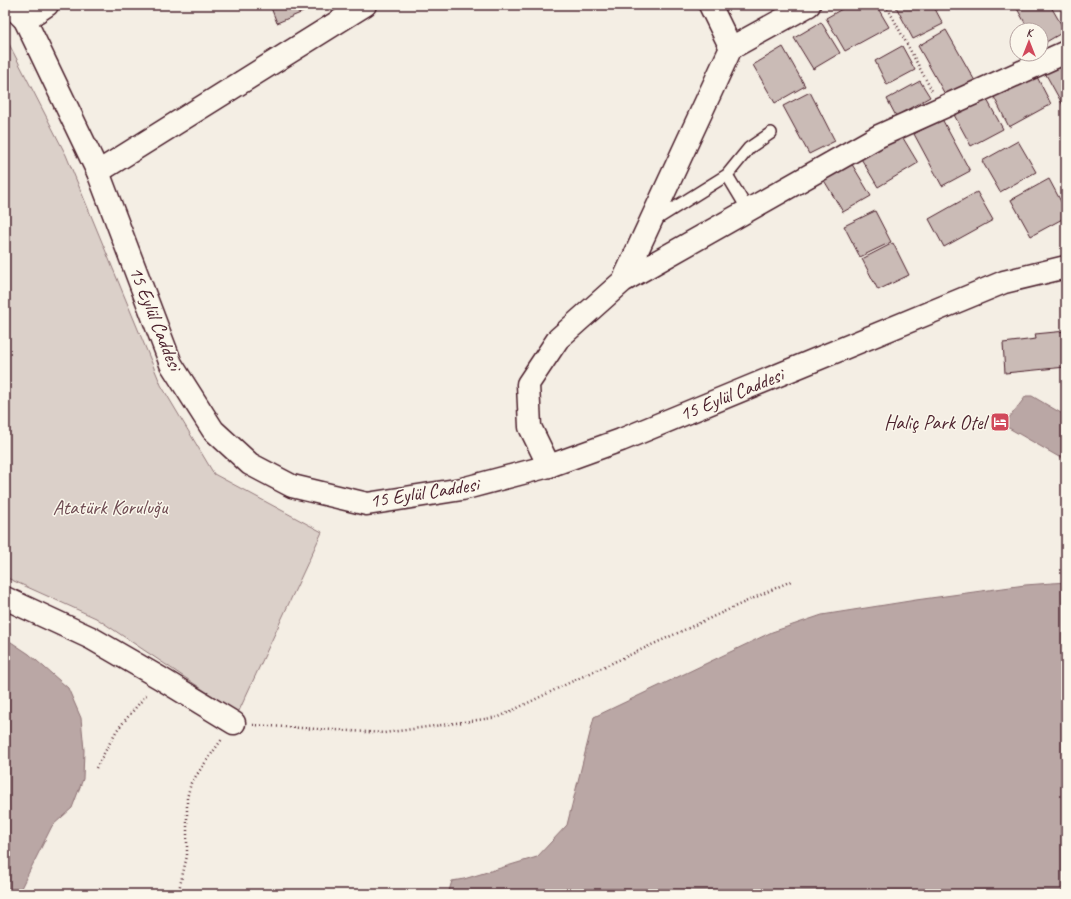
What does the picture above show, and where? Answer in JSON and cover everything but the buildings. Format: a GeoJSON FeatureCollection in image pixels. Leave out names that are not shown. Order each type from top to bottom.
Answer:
{"type":"FeatureCollection","features":[{"type":"Feature","properties":{"kind":"street"},"geometry":{"type":"LineString","coordinates":[[18,12],[47,5]]}},
{"type":"Feature","properties":{"kind":"street"},"geometry":{"type":"LineString","coordinates":[[98,172],[365,5]]}},
{"type":"Feature","properties":{"kind":"street"},"geometry":{"type":"LineString","coordinates":[[710,5],[731,48]]}},
{"type":"Feature","properties":{"kind":"street"},"geometry":{"type":"LineString","coordinates":[[623,280],[731,48],[809,5]]}},
{"type":"Feature","properties":{"kind":"street","name":"15 Eylül Caddesi"},"geometry":{"type":"LineString","coordinates":[[18,12],[98,172],[171,364],[213,430],[250,464],[292,486],[367,504],[462,489],[549,466],[621,440],[1004,282],[1066,267]]}},
{"type":"Feature","properties":{"kind":"street"},"geometry":{"type":"LineString","coordinates":[[549,466],[530,427],[528,384],[558,339],[623,280],[879,136],[1066,52]]}},
{"type":"Feature","properties":{"kind":"street"},"geometry":{"type":"LineString","coordinates":[[5,598],[91,638],[160,678],[234,724]]}},
{"type":"Feature","properties":{"kind":"lane"},"geometry":{"type":"LineString","coordinates":[[650,223],[726,175],[749,148],[771,133]]}},
{"type":"Feature","properties":{"kind":"lane"},"geometry":{"type":"LineString","coordinates":[[726,175],[748,210]]}},
{"type":"Feature","properties":{"kind":"path"},"geometry":{"type":"LineString","coordinates":[[886,5],[941,108]]}},
{"type":"Feature","properties":{"kind":"path"},"geometry":{"type":"LineString","coordinates":[[178,894],[187,856],[187,798],[191,783],[234,724],[384,733],[499,717],[582,677],[791,581]]}},
{"type":"Feature","properties":{"kind":"path"},"geometry":{"type":"LineString","coordinates":[[96,768],[117,730],[160,678]]}},
{"type":"Feature","properties":{"kind":"green space","name":"Atatürk Koruluğu"},"geometry":{"type":"Polygon","coordinates":[[[5,40],[9,44],[66,155],[161,385],[214,474],[322,532],[238,713],[96,618],[5,577],[5,40]]]}},
{"type":"Feature","properties":{"kind":"shaded area"},"geometry":{"type":"Polygon","coordinates":[[[1026,396],[1032,396],[1066,416],[1066,457],[1059,457],[1007,427],[1006,422],[1026,396]]]}},
{"type":"Feature","properties":{"kind":"shaded area"},"geometry":{"type":"Polygon","coordinates":[[[1066,582],[1066,894],[448,894],[452,881],[464,879],[537,857],[567,825],[594,717],[772,632],[822,615],[1025,585],[1066,582]]]}},
{"type":"Feature","properties":{"kind":"shaded area"},"geometry":{"type":"Polygon","coordinates":[[[5,638],[29,654],[68,688],[81,718],[84,750],[83,779],[72,808],[52,826],[18,894],[5,894],[5,638]]]}},
{"type":"Feature","properties":{"kind":"place","name":"Haliç Park Otel"},"geometry":{"type":"Point","coordinates":[1000,422]}}]}
